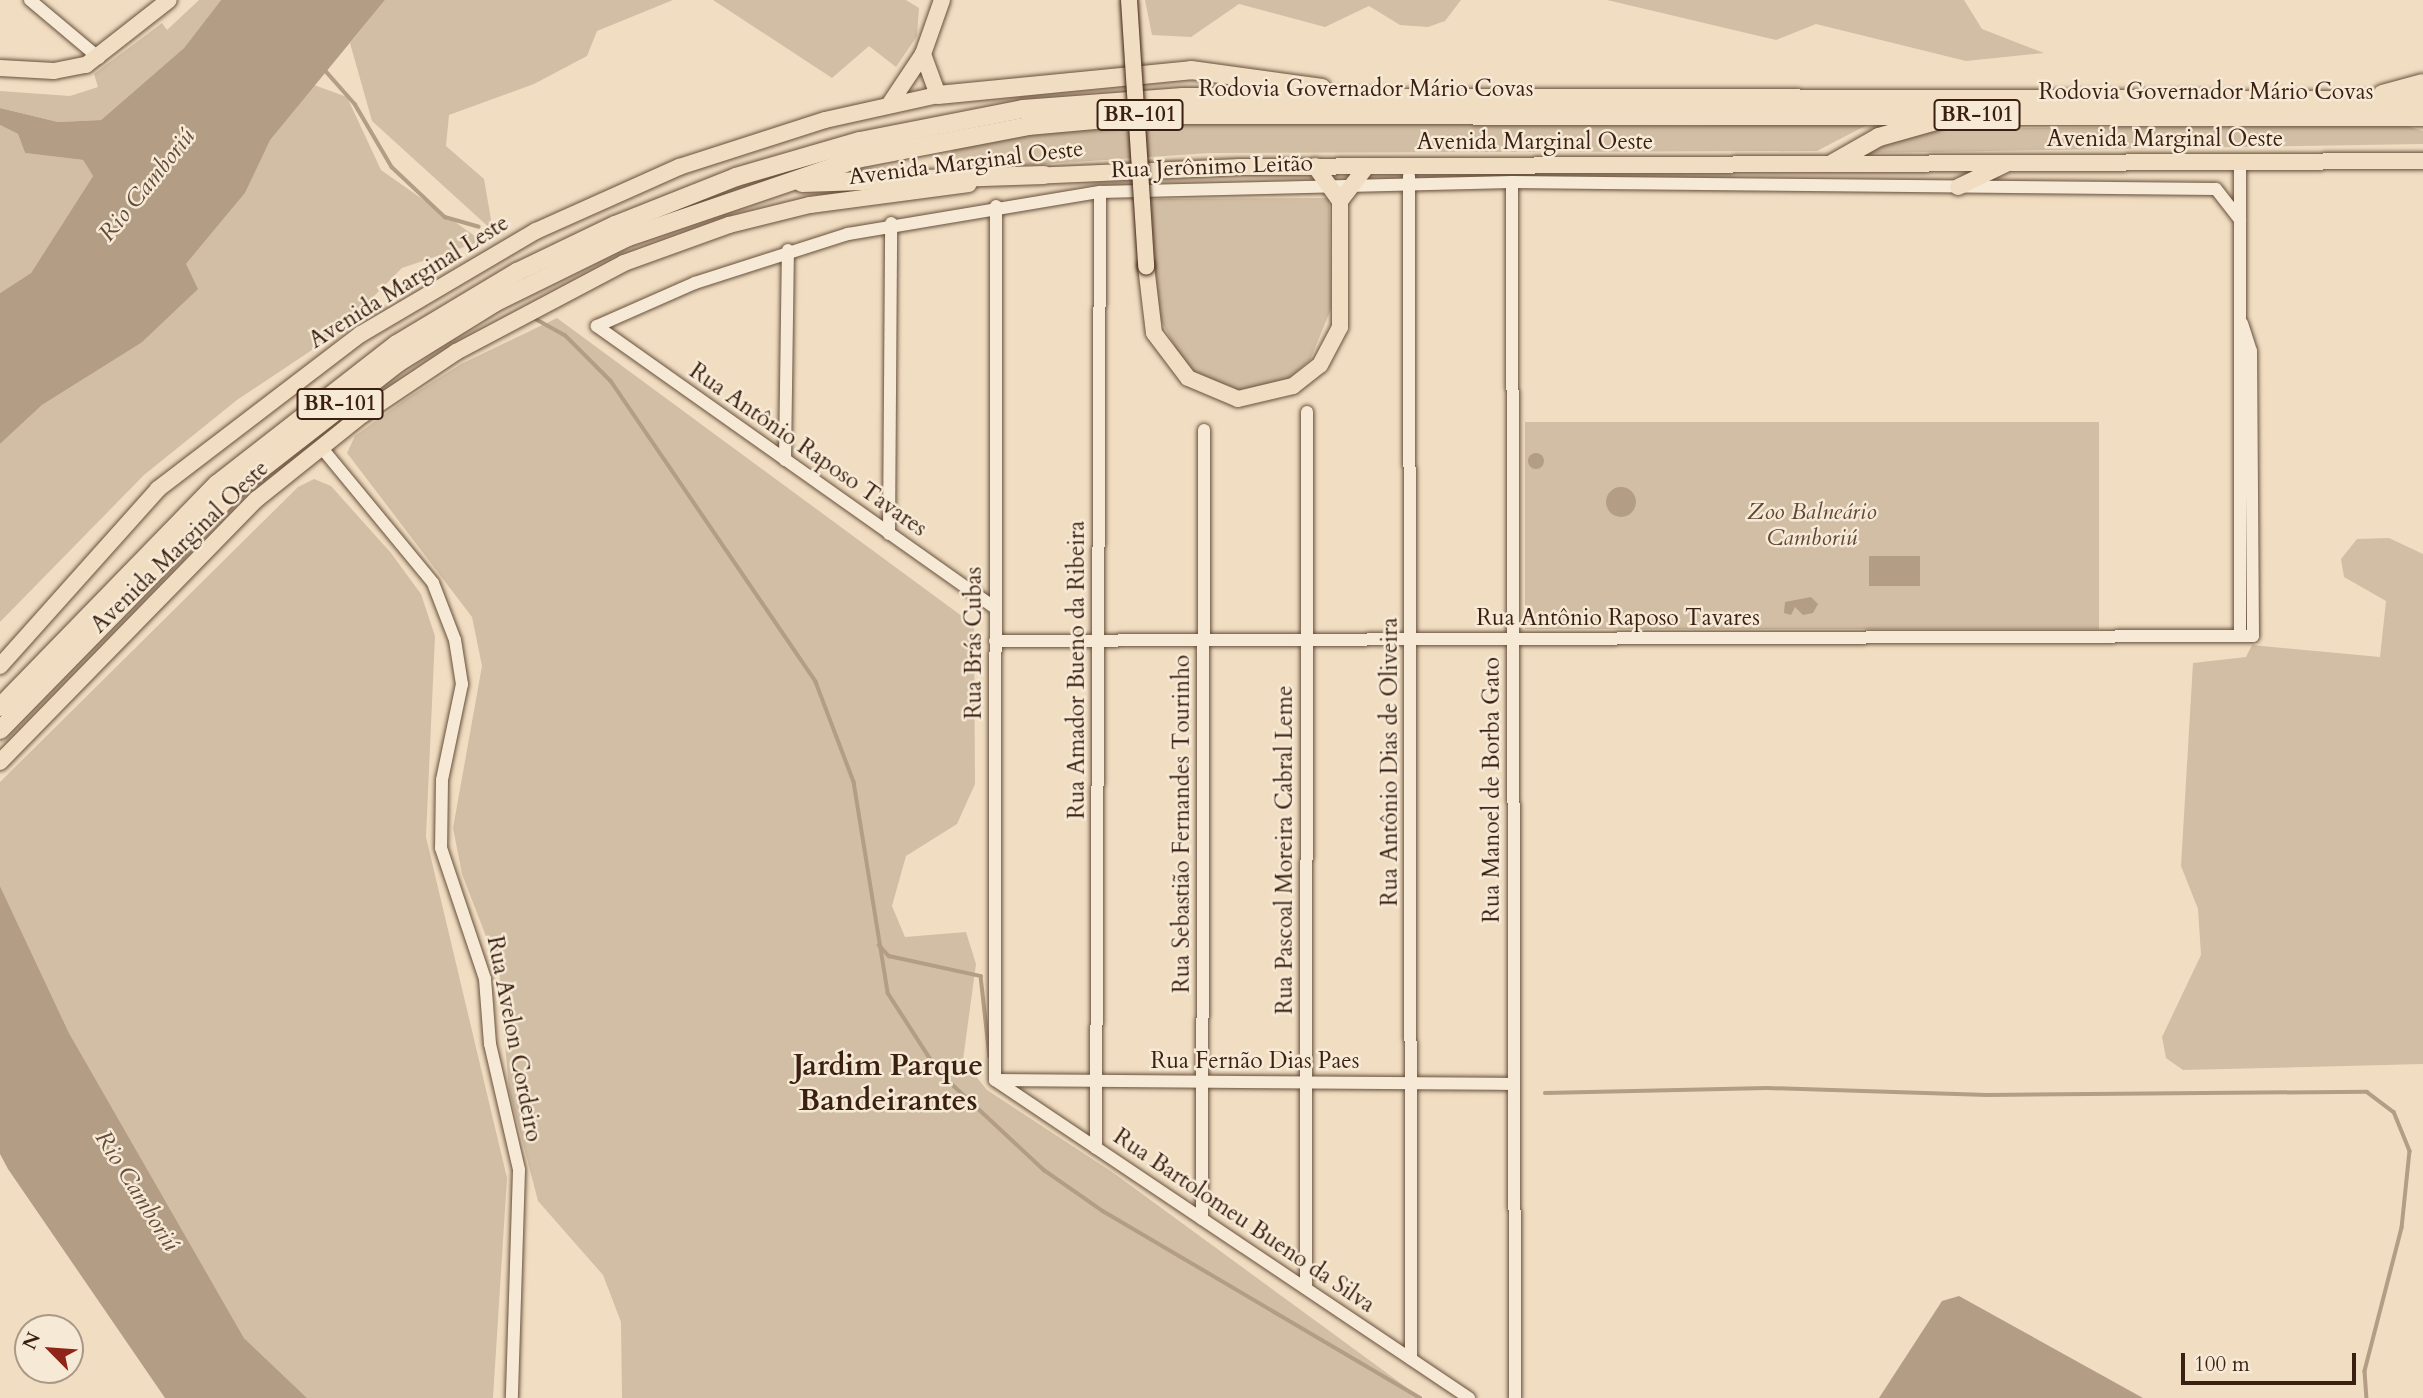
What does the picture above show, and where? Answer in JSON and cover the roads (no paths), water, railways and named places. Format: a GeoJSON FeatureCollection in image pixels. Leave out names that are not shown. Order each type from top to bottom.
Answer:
{"type":"FeatureCollection","features":[{"type":"Feature","properties":{"kind":"highway"},"geometry":{"type":"LineString","coordinates":[[938,95],[1191,70],[1367,95]]}},
{"type":"Feature","properties":{"kind":"highway"},"geometry":{"type":"LineString","coordinates":[[2361,100],[2423,83]]}},
{"type":"Feature","properties":{"kind":"highway","name":"Rodovia Governador Mário Covas"},"geometry":{"type":"LineString","coordinates":[[0,707],[179,520],[288,424],[429,323],[589,237],[780,163],[971,117],[1146,99],[1367,95],[2423,100]]}},
{"type":"Feature","properties":{"kind":"highway","name":"Rodovia Governador Mário Covas"},"geometry":{"type":"LineString","coordinates":[[0,730],[192,530],[356,391],[541,278],[757,188],[943,140],[1151,115],[2423,117]]}},
{"type":"Feature","properties":{"kind":"highway"},"geometry":{"type":"LineString","coordinates":[[1833,163],[1879,137],[1959,115]]}},
{"type":"Feature","properties":{"kind":"highway"},"geometry":{"type":"LineString","coordinates":[[757,188],[846,178],[1044,175]]}},
{"type":"Feature","properties":{"kind":"main road"},"geometry":{"type":"LineString","coordinates":[[0,68],[54,71],[99,58],[169,0]]}},
{"type":"Feature","properties":{"kind":"main road"},"geometry":{"type":"LineString","coordinates":[[889,105],[923,54],[942,0]]}},
{"type":"Feature","properties":{"kind":"main road"},"geometry":{"type":"LineString","coordinates":[[1129,0],[1146,266],[1154,332],[1175,367],[1224,396],[1275,393],[1320,365],[1340,327],[1340,201],[1349,183],[1367,166]]}},
{"type":"Feature","properties":{"kind":"main road"},"geometry":{"type":"LineString","coordinates":[[923,54],[938,95]]}},
{"type":"Feature","properties":{"kind":"main road","name":"Avenida Marginal Leste"},"geometry":{"type":"LineString","coordinates":[[0,666],[158,489],[264,403],[437,286],[586,206],[753,141],[889,105],[938,95]]}},
{"type":"Feature","properties":{"kind":"main road","name":"Avenida Marginal Oeste"},"geometry":{"type":"LineString","coordinates":[[0,762],[190,562],[321,447],[487,333],[675,243],[810,205],[1044,175],[1315,166],[2423,161]]}},
{"type":"Feature","properties":{"kind":"main road"},"geometry":{"type":"LineString","coordinates":[[1958,187],[2010,162]]}},
{"type":"Feature","properties":{"kind":"main road"},"geometry":{"type":"LineString","coordinates":[[1315,166],[1340,201]]}},
{"type":"Feature","properties":{"kind":"street"},"geometry":{"type":"LineString","coordinates":[[30,0],[99,58]]}},
{"type":"Feature","properties":{"kind":"street"},"geometry":{"type":"LineString","coordinates":[[2240,162],[2240,220]]}},
{"type":"Feature","properties":{"kind":"street"},"geometry":{"type":"LineString","coordinates":[[1474,165],[1512,182]]}},
{"type":"Feature","properties":{"kind":"street","name":"Rua Antônio Dias de Oliveira"},"geometry":{"type":"LineString","coordinates":[[1409,166],[1413,183],[1408,201],[1411,1359]]}},
{"type":"Feature","properties":{"kind":"street"},"geometry":{"type":"LineString","coordinates":[[1413,183],[1433,166]]}},
{"type":"Feature","properties":{"kind":"street","name":"Rua Jerônimo Leitão"},"geometry":{"type":"LineString","coordinates":[[597,326],[788,250],[891,223],[1100,192],[1349,183],[1512,182],[2216,189],[2240,220]]}},
{"type":"Feature","properties":{"kind":"street","name":"Rua Manoel de Borba Gato"},"geometry":{"type":"LineString","coordinates":[[1512,182],[1515,1398]]}},
{"type":"Feature","properties":{"kind":"street","name":"Rua Amador Bueno da Ribeira"},"geometry":{"type":"LineString","coordinates":[[1096,1148],[1100,192]]}},
{"type":"Feature","properties":{"kind":"street","name":"Rua Brás Cubas"},"geometry":{"type":"LineString","coordinates":[[995,1080],[996,206]]}},
{"type":"Feature","properties":{"kind":"street","name":"Rua Antônio Raposo Tavares"},"geometry":{"type":"LineString","coordinates":[[995,641],[2246,636],[2236,349],[2242,323],[2240,220]]}},
{"type":"Feature","properties":{"kind":"street"},"geometry":{"type":"LineString","coordinates":[[889,534],[891,223]]}},
{"type":"Feature","properties":{"kind":"street"},"geometry":{"type":"LineString","coordinates":[[785,460],[788,250]]}},
{"type":"Feature","properties":{"kind":"street","name":"Rua Antônio Raposo Tavares"},"geometry":{"type":"LineString","coordinates":[[597,326],[995,608]]}},
{"type":"Feature","properties":{"kind":"street","name":"Rua Pascoal Moreira Cabral Leme"},"geometry":{"type":"LineString","coordinates":[[1306,1288],[1307,412]]}},
{"type":"Feature","properties":{"kind":"street","name":"Rua Sebastião Fernandes Tourinho"},"geometry":{"type":"LineString","coordinates":[[1202,1219],[1204,430]]}},
{"type":"Feature","properties":{"kind":"street","name":"Rua Avelon Cordeiro"},"geometry":{"type":"LineString","coordinates":[[321,447],[433,583],[455,640],[462,684],[442,780],[441,848],[485,979],[490,1044],[519,1170],[512,1398]]}},
{"type":"Feature","properties":{"kind":"street","name":"Rua Fernão Dias Paes"},"geometry":{"type":"LineString","coordinates":[[995,1080],[1514,1084]]}},
{"type":"Feature","properties":{"kind":"street","name":"Rua Bartolomeu Bueno da Silva"},"geometry":{"type":"LineString","coordinates":[[995,1080],[1469,1398]]}},
{"type":"Feature","properties":{"kind":"water","name":"Rio Camboriú"},"geometry":{"type":"Polygon","coordinates":[[[221,0],[385,0],[270,140],[245,193],[186,264],[198,289],[141,343],[42,405],[0,444],[0,293],[31,273],[93,176],[83,160],[25,153],[18,134],[0,125],[0,108],[58,122],[101,120],[184,48],[221,0]]]}},
{"type":"Feature","properties":{"kind":"water"},"geometry":{"type":"Polygon","coordinates":[[[1533,453],[1539,453],[1544,461],[1542,467],[1533,469],[1528,464],[1528,458],[1533,453]]]}},
{"type":"Feature","properties":{"kind":"water"},"geometry":{"type":"Polygon","coordinates":[[[1621,487],[1627,488],[1635,496],[1635,508],[1627,516],[1621,517],[1615,516],[1607,508],[1606,502],[1607,496],[1615,488],[1621,487]]]}},
{"type":"Feature","properties":{"kind":"water"},"geometry":{"type":"Polygon","coordinates":[[[1869,556],[1920,556],[1920,586],[1869,586],[1869,556]]]}},
{"type":"Feature","properties":{"kind":"water"},"geometry":{"type":"Polygon","coordinates":[[[1811,597],[1818,604],[1813,613],[1803,615],[1795,607],[1791,615],[1784,613],[1785,602],[1811,597]]]}},
{"type":"Feature","properties":{"kind":"water","name":"Rio Camboriú"},"geometry":{"type":"Polygon","coordinates":[[[0,886],[69,1033],[244,1338],[307,1398],[165,1398],[8,1169],[0,1154],[0,886]]]}},
{"type":"Feature","properties":{"kind":"water"},"geometry":{"type":"Polygon","coordinates":[[[1959,1296],[2143,1398],[1879,1398],[1942,1301],[1959,1296]]]}},
{"type":"Feature","properties":{"kind":"waterway"},"geometry":{"type":"LineString","coordinates":[[324,69],[355,104],[392,167],[445,217],[479,227]]}},
{"type":"Feature","properties":{"kind":"waterway"},"geometry":{"type":"LineString","coordinates":[[534,318],[565,335],[611,381],[816,682],[854,782],[888,993],[939,1072],[1044,1170],[1103,1211],[1420,1398]]}},
{"type":"Feature","properties":{"kind":"waterway"},"geometry":{"type":"LineString","coordinates":[[879,945],[889,956],[981,976],[990,1057]]}},
{"type":"Feature","properties":{"kind":"waterway"},"geometry":{"type":"LineString","coordinates":[[1545,1093],[1767,1088],[1987,1095],[2367,1092],[2394,1112],[2410,1151],[2402,1228],[2365,1371],[2367,1398]]}},
{"type":"Feature","properties":{"kind":"district","name":"Jardim Parque Bandeirantes"},"geometry":{"type":"Point","coordinates":[888,1083]}},
{"type":"Feature","properties":{"kind":"park label","name":"Zoo Balneário Camboriú"},"geometry":{"type":"Point","coordinates":[1812,525]}}]}
